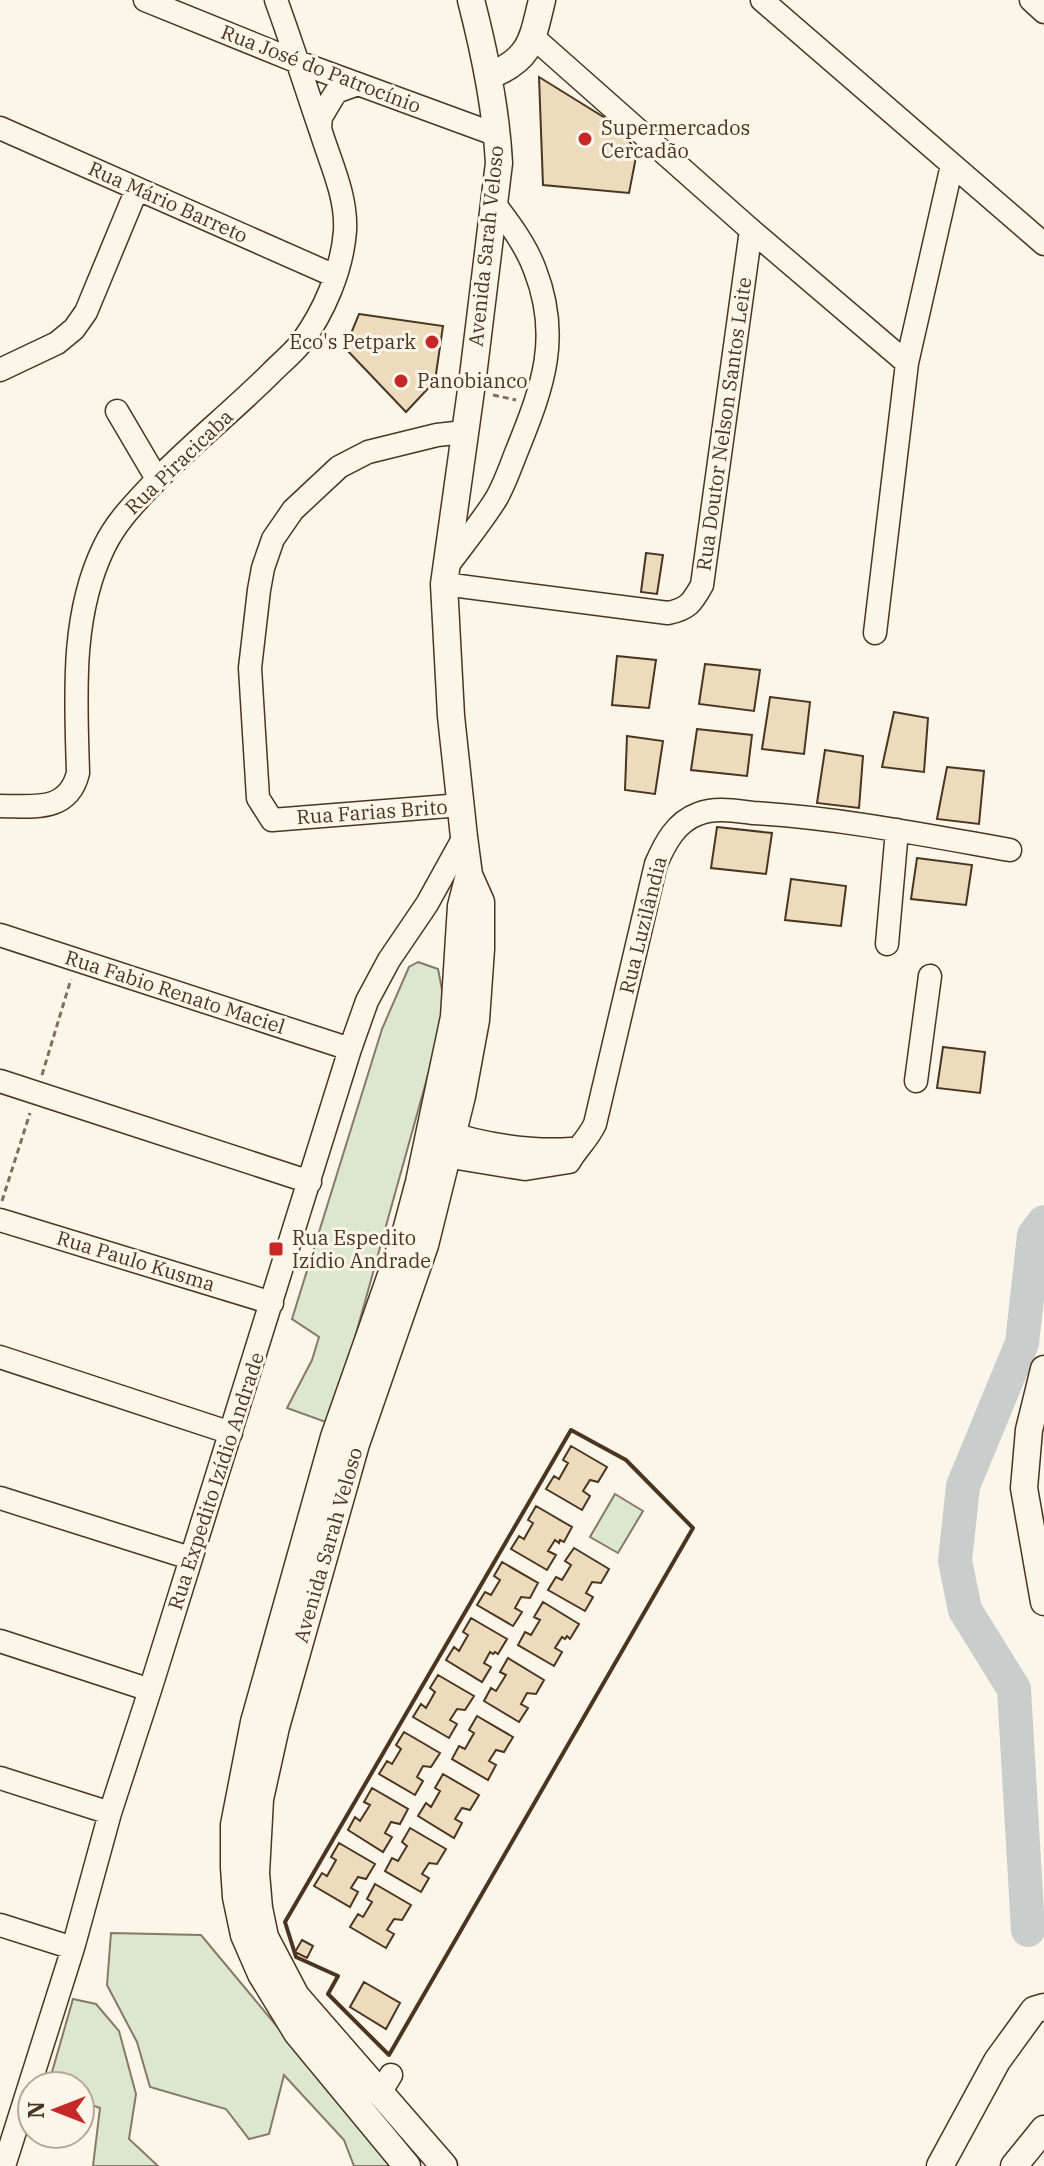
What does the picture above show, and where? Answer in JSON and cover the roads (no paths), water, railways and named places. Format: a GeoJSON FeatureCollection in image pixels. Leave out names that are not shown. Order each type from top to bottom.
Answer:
{"type":"FeatureCollection","features":[{"type":"Feature","properties":{"kind":"main road","name":"Avenida Sarah Veloso"},"geometry":{"type":"LineString","coordinates":[[407,2166],[297,2033],[261,1974],[244,1935],[236,1897],[234,1825],[254,1722],[326,1467],[438,1142],[462,1096],[476,1020],[481,902],[469,875],[464,837],[451,716],[444,577],[499,163],[489,76],[471,0]]}},
{"type":"Feature","properties":{"kind":"main road"},"geometry":{"type":"LineString","coordinates":[[489,76],[518,61],[538,13]]}},
{"type":"Feature","properties":{"kind":"main road","name":"Avenida Sarah Veloso"},"geometry":{"type":"LineString","coordinates":[[438,1142],[425,1245],[352,1459],[276,1727],[260,1799],[256,1873],[265,1937],[296,1996],[385,2084],[444,2166]]}},
{"type":"Feature","properties":{"kind":"main road"},"geometry":{"type":"LineString","coordinates":[[1044,1369],[1029,1430],[1024,1488],[1044,1602]]}},
{"type":"Feature","properties":{"kind":"main road"},"geometry":{"type":"LineString","coordinates":[[940,2166],[997,2061],[1034,2010],[1044,2007]]}},
{"type":"Feature","properties":{"kind":"main road"},"geometry":{"type":"LineString","coordinates":[[1014,2166],[1044,2129]]}},
{"type":"Feature","properties":{"kind":"street","name":"Rua José do Patrocínio"},"geometry":{"type":"LineString","coordinates":[[145,0],[298,62],[497,135]]}},
{"type":"Feature","properties":{"kind":"street","name":"Rua Piracicaba"},"geometry":{"type":"LineString","coordinates":[[0,806],[41,807],[64,798],[74,788],[78,773],[76,666],[94,570],[105,545],[121,518],[157,479],[299,345],[316,321],[335,276],[345,232],[344,201],[276,0]]}},
{"type":"Feature","properties":{"kind":"street"},"geometry":{"type":"LineString","coordinates":[[762,0],[1044,244]]}},
{"type":"Feature","properties":{"kind":"street"},"geometry":{"type":"LineString","coordinates":[[1031,0],[1044,12]]}},
{"type":"Feature","properties":{"kind":"street"},"geometry":{"type":"LineString","coordinates":[[538,13],[751,230],[907,363]]}},
{"type":"Feature","properties":{"kind":"street"},"geometry":{"type":"LineString","coordinates":[[320,129],[321,117],[336,92],[358,84]]}},
{"type":"Feature","properties":{"kind":"street","name":"Rua Mário Barreto"},"geometry":{"type":"LineString","coordinates":[[0,128],[335,276]]}},
{"type":"Feature","properties":{"kind":"street"},"geometry":{"type":"LineString","coordinates":[[875,633],[907,363],[952,165]]}},
{"type":"Feature","properties":{"kind":"street"},"geometry":{"type":"LineString","coordinates":[[0,370],[57,343],[74,329],[86,312],[137,189]]}},
{"type":"Feature","properties":{"kind":"street"},"geometry":{"type":"LineString","coordinates":[[444,577],[497,497],[538,399],[548,354],[544,302],[535,269],[515,231],[493,202]]}},
{"type":"Feature","properties":{"kind":"street","name":"Rua Doutor Nelson Santos Leite"},"geometry":{"type":"LineString","coordinates":[[444,577],[668,613],[684,610],[695,598],[702,585],[751,230]]}},
{"type":"Feature","properties":{"kind":"street"},"geometry":{"type":"LineString","coordinates":[[117,411],[157,479]]}},
{"type":"Feature","properties":{"kind":"street","name":"Rua Farias Brito"},"geometry":{"type":"LineString","coordinates":[[461,805],[272,820],[258,798],[250,668],[263,568],[273,539],[293,510],[339,467],[368,452],[437,435],[464,432]]}},
{"type":"Feature","properties":{"kind":"street","name":"Rua Luzilândia"},"geometry":{"type":"LineString","coordinates":[[438,1142],[525,1169],[569,1162],[576,1149],[587,1140],[595,1124],[656,864],[664,844],[679,825],[696,814],[712,810],[777,814],[897,830],[1010,850]]}},
{"type":"Feature","properties":{"kind":"street"},"geometry":{"type":"LineString","coordinates":[[887,944],[897,830]]}},
{"type":"Feature","properties":{"kind":"street","name":"Rua Expedito Izídio Andrade"},"geometry":{"type":"LineString","coordinates":[[4,2166],[6,2141],[73,1948],[110,1813],[350,1049],[367,1001],[464,837]]}},
{"type":"Feature","properties":{"kind":"street","name":"Rua Fabio Renato Maciel"},"geometry":{"type":"LineString","coordinates":[[0,935],[350,1049]]}},
{"type":"Feature","properties":{"kind":"street"},"geometry":{"type":"LineString","coordinates":[[916,1081],[930,976]]}},
{"type":"Feature","properties":{"kind":"street"},"geometry":{"type":"LineString","coordinates":[[0,1081],[310,1182]]}},
{"type":"Feature","properties":{"kind":"street"},"geometry":{"type":"LineString","coordinates":[[438,1142],[524,1150],[576,1149]]}},
{"type":"Feature","properties":{"kind":"street","name":"Rua Paulo Kusma"},"geometry":{"type":"LineString","coordinates":[[0,1220],[272,1303]]}},
{"type":"Feature","properties":{"kind":"street"},"geometry":{"type":"LineString","coordinates":[[0,1357],[231,1433]]}},
{"type":"Feature","properties":{"kind":"street"},"geometry":{"type":"LineString","coordinates":[[0,1498],[190,1558]]}},
{"type":"Feature","properties":{"kind":"street"},"geometry":{"type":"LineString","coordinates":[[0,1641],[150,1690]]}},
{"type":"Feature","properties":{"kind":"street"},"geometry":{"type":"LineString","coordinates":[[0,1778],[110,1813]]}},
{"type":"Feature","properties":{"kind":"street"},"geometry":{"type":"LineString","coordinates":[[0,1925],[73,1948]]}},
{"type":"Feature","properties":{"kind":"waterway"},"geometry":{"type":"LineString","coordinates":[[1028,1930],[1014,1689],[965,1610],[955,1561],[963,1486],[1022,1343],[1034,1235],[1044,1222]]}},
{"type":"Feature","properties":{"kind":"place","name":"Supermercados Cercadão"},"geometry":{"type":"Point","coordinates":[585,139]}},
{"type":"Feature","properties":{"kind":"place","name":"Eco's Petpark"},"geometry":{"type":"Point","coordinates":[432,342]}},
{"type":"Feature","properties":{"kind":"place","name":"Panobianco"},"geometry":{"type":"Point","coordinates":[401,381]}},
{"type":"Feature","properties":{"kind":"place","name":"Rua Espedito Izídio Andrade"},"geometry":{"type":"Point","coordinates":[276,1249]}}]}
